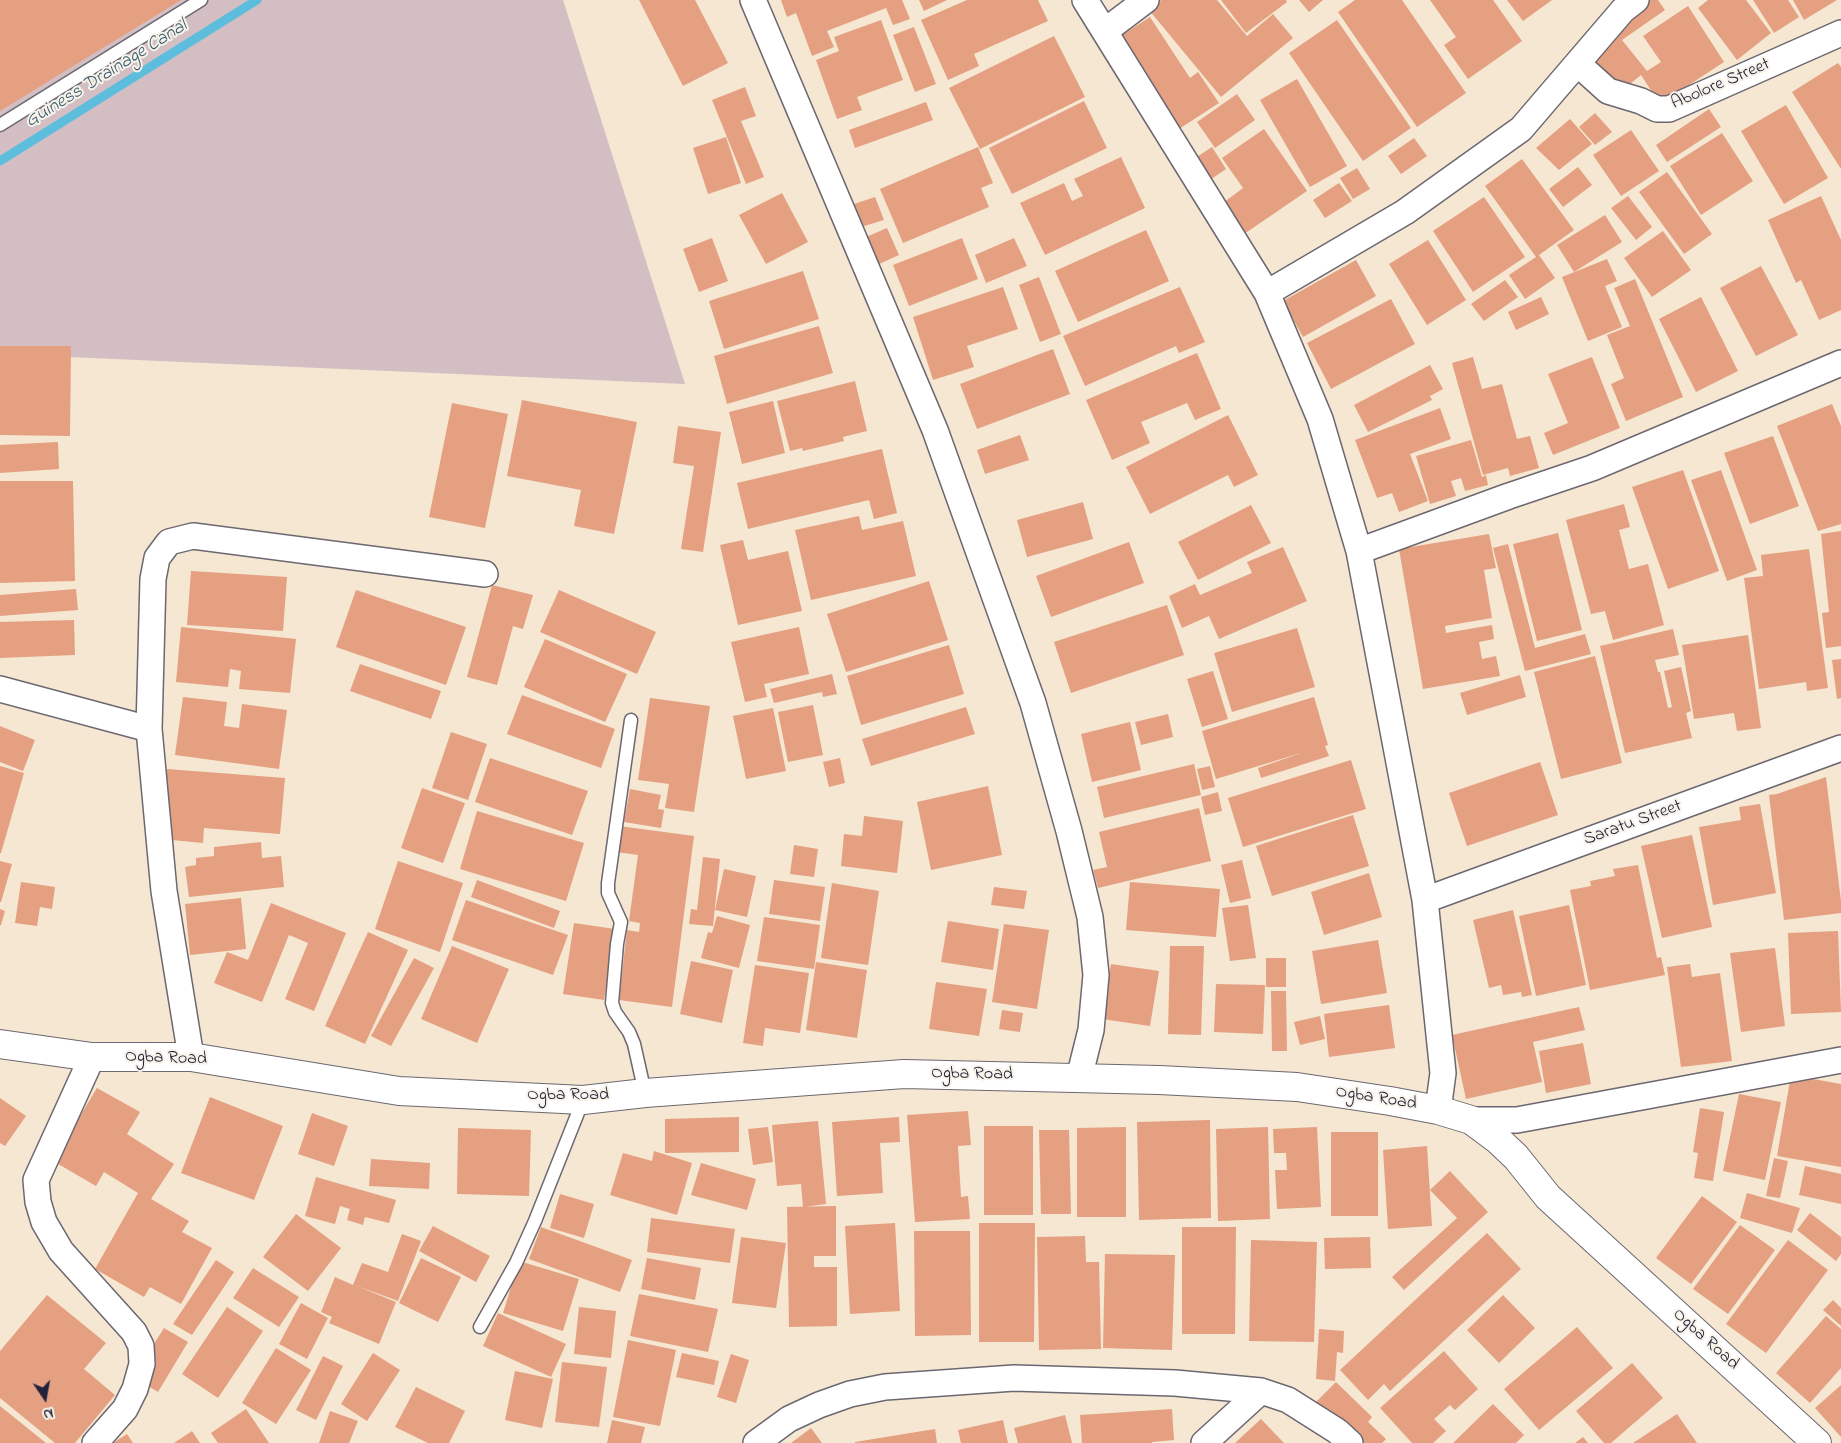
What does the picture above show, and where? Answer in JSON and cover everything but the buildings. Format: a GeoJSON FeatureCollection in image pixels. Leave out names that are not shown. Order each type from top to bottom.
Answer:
{"type":"FeatureCollection","features":[{"type":"Feature","properties":{"kind":"main road","name":"Ogba Road"},"geometry":{"type":"LineString","coordinates":[[0,1044],[92,1057],[191,1057],[399,1091],[583,1100],[645,1093],[904,1074],[1159,1080],[1297,1087],[1390,1100],[1438,1110],[1471,1120],[1498,1140],[1516,1157],[1548,1197],[1817,1443]]}},
{"type":"Feature","properties":{"kind":"street"},"geometry":{"type":"LineString","coordinates":[[753,0],[935,430],[1033,703],[1069,831],[1090,917],[1096,975],[1091,1030],[1079,1078]]}},
{"type":"Feature","properties":{"kind":"street"},"geometry":{"type":"LineString","coordinates":[[1085,0],[1267,293],[1320,419],[1359,551],[1425,900],[1444,1073],[1438,1110]]}},
{"type":"Feature","properties":{"kind":"street"},"geometry":{"type":"LineString","coordinates":[[1104,31],[1146,0]]}},
{"type":"Feature","properties":{"kind":"street"},"geometry":{"type":"LineString","coordinates":[[1267,293],[1405,212],[1521,129],[1623,10],[1636,0]]}},
{"type":"Feature","properties":{"kind":"street","name":"Abolore Street"},"geometry":{"type":"LineString","coordinates":[[1578,64],[1608,91],[1641,101],[1658,109],[1669,108],[1841,33]]}},
{"type":"Feature","properties":{"kind":"street"},"geometry":{"type":"LineString","coordinates":[[1359,551],[1592,468],[1841,363]]}},
{"type":"Feature","properties":{"kind":"street"},"geometry":{"type":"LineString","coordinates":[[191,1057],[164,891],[149,729],[152,579],[156,558],[169,542],[193,536],[485,574]]}},
{"type":"Feature","properties":{"kind":"street"},"geometry":{"type":"LineString","coordinates":[[0,689],[149,729]]}},
{"type":"Feature","properties":{"kind":"street","name":"Saratu Street"},"geometry":{"type":"LineString","coordinates":[[1425,900],[1841,748]]}},
{"type":"Feature","properties":{"kind":"street"},"geometry":{"type":"LineString","coordinates":[[92,1057],[36,1180],[38,1202],[44,1222],[61,1251],[134,1332],[141,1346],[142,1364],[135,1389],[125,1409],[95,1443]]}},
{"type":"Feature","properties":{"kind":"street"},"geometry":{"type":"LineString","coordinates":[[1471,1120],[1517,1120],[1841,1060]]}},
{"type":"Feature","properties":{"kind":"street"},"geometry":{"type":"LineString","coordinates":[[756,1443],[789,1419],[819,1405],[850,1394],[885,1387],[1014,1378],[1175,1383],[1261,1391],[1288,1400],[1337,1431],[1350,1443]]}},
{"type":"Feature","properties":{"kind":"street"},"geometry":{"type":"LineString","coordinates":[[1204,1443],[1261,1391]]}},
{"type":"Feature","properties":{"kind":"lane"},"geometry":{"type":"LineString","coordinates":[[0,125],[201,0]]}},
{"type":"Feature","properties":{"kind":"lane"},"geometry":{"type":"LineString","coordinates":[[631,720],[608,883],[608,893],[621,922],[617,944],[612,1003],[615,1012],[630,1032],[645,1093]]}},
{"type":"Feature","properties":{"kind":"lane"},"geometry":{"type":"LineString","coordinates":[[480,1327],[516,1263],[583,1100]]}},
{"type":"Feature","properties":{"kind":"shaded area"},"geometry":{"type":"Polygon","coordinates":[[[0,0],[563,0],[685,384],[0,354],[0,0]]]}},
{"type":"Feature","properties":{"kind":"waterway","name":"Guiness Drainage Canal"},"geometry":{"type":"LineString","coordinates":[[0,161],[257,0]]}}]}
